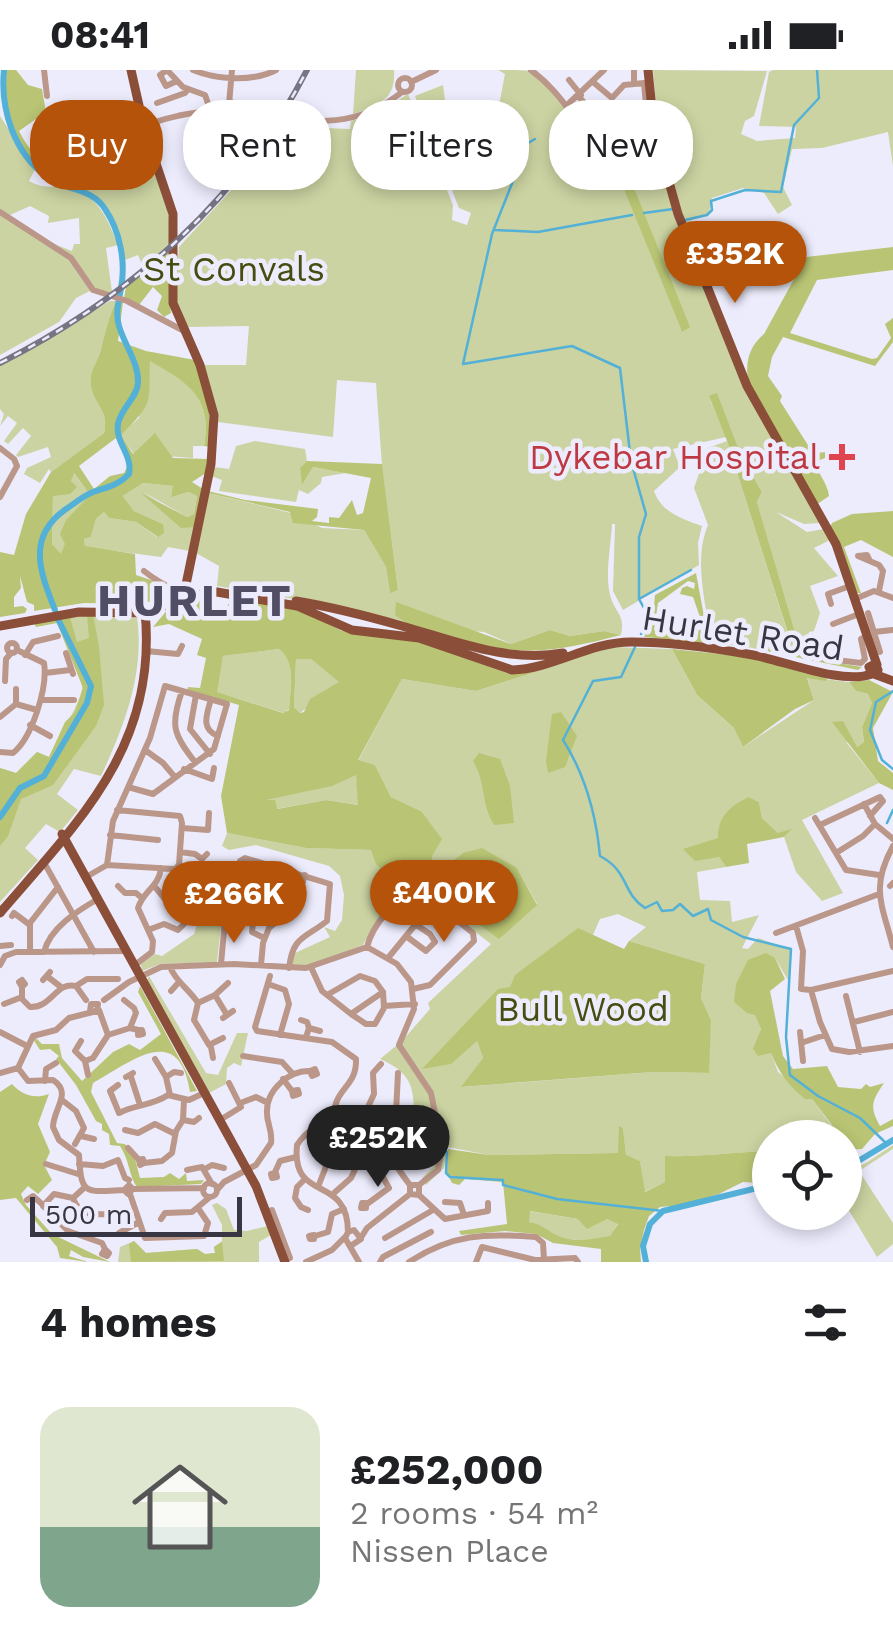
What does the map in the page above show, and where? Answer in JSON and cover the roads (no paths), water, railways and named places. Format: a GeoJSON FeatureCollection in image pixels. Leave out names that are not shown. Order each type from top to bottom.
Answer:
{"type":"FeatureCollection","features":[{"type":"Feature","properties":{"kind":"main road"},"geometry":{"type":"LineString","coordinates":[[131,70],[138,100]]}},
{"type":"Feature","properties":{"kind":"main road"},"geometry":{"type":"LineString","coordinates":[[648,70],[651,100]]}},
{"type":"Feature","properties":{"kind":"main road"},"geometry":{"type":"LineString","coordinates":[[163,180],[171,203],[172,293],[176,312],[212,402],[215,424],[211,464],[184,595]]}},
{"type":"Feature","properties":{"kind":"main road"},"geometry":{"type":"LineString","coordinates":[[671,190],[747,386],[836,544],[855,599],[869,616],[873,669]]}},
{"type":"Feature","properties":{"kind":"main road","name":"Hurlet Road"},"geometry":{"type":"LineString","coordinates":[[0,624],[70,610],[142,610],[215,587],[300,602],[512,655],[559,654],[624,638],[747,650],[846,673],[873,669],[893,679]]}},
{"type":"Feature","properties":{"kind":"main road","name":"Hurlet Road"},"geometry":{"type":"LineString","coordinates":[[184,595],[217,592],[297,606],[338,626],[418,638],[512,670],[608,644],[631,642],[750,654],[851,678],[873,669]]}},
{"type":"Feature","properties":{"kind":"main road"},"geometry":{"type":"LineString","coordinates":[[141,665],[145,640],[169,603]]}},
{"type":"Feature","properties":{"kind":"main road"},"geometry":{"type":"LineString","coordinates":[[0,910],[89,804],[120,747],[141,665],[145,640],[142,610]]}},
{"type":"Feature","properties":{"kind":"main road"},"geometry":{"type":"LineString","coordinates":[[64,836],[247,1170],[289,1255]]}},
{"type":"Feature","properties":{"kind":"street"},"geometry":{"type":"LineString","coordinates":[[44,70],[40,83],[47,96]]}},
{"type":"Feature","properties":{"kind":"street"},"geometry":{"type":"LineString","coordinates":[[167,70],[177,82],[205,95],[207,100]]}},
{"type":"Feature","properties":{"kind":"street"},"geometry":{"type":"LineString","coordinates":[[193,70],[260,77],[276,70]]}},
{"type":"Feature","properties":{"kind":"street"},"geometry":{"type":"LineString","coordinates":[[331,121],[371,112],[410,91],[405,80],[436,70]]}},
{"type":"Feature","properties":{"kind":"street"},"geometry":{"type":"LineString","coordinates":[[533,70],[560,100]]}},
{"type":"Feature","properties":{"kind":"street"},"geometry":{"type":"LineString","coordinates":[[634,70],[634,84]]}},
{"type":"Feature","properties":{"kind":"street"},"geometry":{"type":"LineString","coordinates":[[574,100],[600,71]]}},
{"type":"Feature","properties":{"kind":"street"},"geometry":{"type":"LineString","coordinates":[[230,100],[232,73]]}},
{"type":"Feature","properties":{"kind":"street"},"geometry":{"type":"LineString","coordinates":[[569,80],[583,100]]}},
{"type":"Feature","properties":{"kind":"street"},"geometry":{"type":"LineString","coordinates":[[593,82],[612,98],[624,85],[644,83],[646,100]]}},
{"type":"Feature","properties":{"kind":"street"},"geometry":{"type":"LineString","coordinates":[[163,102],[188,89]]}},
{"type":"Feature","properties":{"kind":"street"},"geometry":{"type":"LineString","coordinates":[[0,212],[71,258],[94,290],[186,331]]}},
{"type":"Feature","properties":{"kind":"street"},"geometry":{"type":"LineString","coordinates":[[0,448],[17,464],[3,483],[0,497]]}},
{"type":"Feature","properties":{"kind":"street"},"geometry":{"type":"LineString","coordinates":[[869,559],[883,571],[893,572]]}},
{"type":"Feature","properties":{"kind":"street"},"geometry":{"type":"LineString","coordinates":[[144,570],[156,582],[166,583],[184,595]]}},
{"type":"Feature","properties":{"kind":"street"},"geometry":{"type":"LineString","coordinates":[[879,591],[883,571]]}},
{"type":"Feature","properties":{"kind":"street"},"geometry":{"type":"LineString","coordinates":[[831,604],[828,594],[850,586]]}},
{"type":"Feature","properties":{"kind":"street"},"geometry":{"type":"LineString","coordinates":[[855,599],[879,591],[893,598]]}},
{"type":"Feature","properties":{"kind":"street"},"geometry":{"type":"LineString","coordinates":[[833,624],[869,616]]}},
{"type":"Feature","properties":{"kind":"street"},"geometry":{"type":"LineString","coordinates":[[5,682],[13,622]]}},
{"type":"Feature","properties":{"kind":"street"},"geometry":{"type":"LineString","coordinates":[[804,656],[861,663],[865,659],[861,639],[873,641],[893,630]]}},
{"type":"Feature","properties":{"kind":"street"},"geometry":{"type":"LineString","coordinates":[[25,654],[33,642],[42,643],[58,636]]}},
{"type":"Feature","properties":{"kind":"street"},"geometry":{"type":"LineString","coordinates":[[145,640],[175,654],[182,646]]}},
{"type":"Feature","properties":{"kind":"street"},"geometry":{"type":"LineString","coordinates":[[0,752],[16,751],[37,710],[45,674],[41,660],[10,647]]}},
{"type":"Feature","properties":{"kind":"street"},"geometry":{"type":"LineString","coordinates":[[45,674],[72,672],[66,653]]}},
{"type":"Feature","properties":{"kind":"street"},"geometry":{"type":"LineString","coordinates":[[107,865],[117,810],[145,750],[165,686],[227,704],[210,754],[153,794],[128,787]]}},
{"type":"Feature","properties":{"kind":"street"},"geometry":{"type":"LineString","coordinates":[[16,689],[16,704]]}},
{"type":"Feature","properties":{"kind":"street"},"geometry":{"type":"LineString","coordinates":[[182,691],[174,726],[194,762]]}},
{"type":"Feature","properties":{"kind":"street"},"geometry":{"type":"LineString","coordinates":[[196,695],[190,729],[210,754]]}},
{"type":"Feature","properties":{"kind":"street"},"geometry":{"type":"LineString","coordinates":[[211,699],[206,724],[218,736]]}},
{"type":"Feature","properties":{"kind":"street"},"geometry":{"type":"LineString","coordinates":[[40,700],[75,701]]}},
{"type":"Feature","properties":{"kind":"street"},"geometry":{"type":"LineString","coordinates":[[16,704],[37,710]]}},
{"type":"Feature","properties":{"kind":"street"},"geometry":{"type":"LineString","coordinates":[[0,717],[16,704]]}},
{"type":"Feature","properties":{"kind":"street"},"geometry":{"type":"LineString","coordinates":[[30,725],[50,736]]}},
{"type":"Feature","properties":{"kind":"street"},"geometry":{"type":"LineString","coordinates":[[145,750],[174,776]]}},
{"type":"Feature","properties":{"kind":"street"},"geometry":{"type":"LineString","coordinates":[[184,769],[212,778],[214,768]]}},
{"type":"Feature","properties":{"kind":"street"},"geometry":{"type":"LineString","coordinates":[[870,816],[882,798],[817,821],[846,870],[879,875]]}},
{"type":"Feature","properties":{"kind":"street"},"geometry":{"type":"LineString","coordinates":[[864,804],[875,824],[893,843],[879,875],[893,947]]}},
{"type":"Feature","properties":{"kind":"street"},"geometry":{"type":"LineString","coordinates":[[117,810],[182,818],[184,854],[178,866]]}},
{"type":"Feature","properties":{"kind":"street"},"geometry":{"type":"LineString","coordinates":[[182,828],[208,830],[209,813]]}},
{"type":"Feature","properties":{"kind":"street"},"geometry":{"type":"LineString","coordinates":[[836,853],[875,824]]}},
{"type":"Feature","properties":{"kind":"street"},"geometry":{"type":"LineString","coordinates":[[110,835],[158,840]]}},
{"type":"Feature","properties":{"kind":"street"},"geometry":{"type":"LineString","coordinates":[[184,854],[202,859],[207,854]]}},
{"type":"Feature","properties":{"kind":"street"},"geometry":{"type":"LineString","coordinates":[[221,964],[226,909],[243,858],[330,884],[328,919],[294,944],[289,968]]}},
{"type":"Feature","properties":{"kind":"street"},"geometry":{"type":"LineString","coordinates":[[86,877],[107,865],[178,866]]}},
{"type":"Feature","properties":{"kind":"street"},"geometry":{"type":"LineString","coordinates":[[46,866],[94,952]]}},
{"type":"Feature","properties":{"kind":"street"},"geometry":{"type":"LineString","coordinates":[[178,866],[190,878],[198,878]]}},
{"type":"Feature","properties":{"kind":"street"},"geometry":{"type":"LineString","coordinates":[[134,966],[152,952],[154,941],[138,911],[142,898],[155,887],[160,868]]}},
{"type":"Feature","properties":{"kind":"street"},"geometry":{"type":"LineString","coordinates":[[261,965],[264,938],[274,922],[295,906],[305,875]]}},
{"type":"Feature","properties":{"kind":"street"},"geometry":{"type":"LineString","coordinates":[[270,899],[274,884]]}},
{"type":"Feature","properties":{"kind":"street"},"geometry":{"type":"LineString","coordinates":[[118,886],[142,898]]}},
{"type":"Feature","properties":{"kind":"street"},"geometry":{"type":"LineString","coordinates":[[30,952],[30,924],[58,887]]}},
{"type":"Feature","properties":{"kind":"street"},"geometry":{"type":"LineString","coordinates":[[148,930],[162,924],[176,930],[191,915],[190,906],[180,896],[165,899],[155,887]]}},
{"type":"Feature","properties":{"kind":"street"},"geometry":{"type":"LineString","coordinates":[[232,887],[295,906]]}},
{"type":"Feature","properties":{"kind":"street"},"geometry":{"type":"LineString","coordinates":[[367,948],[388,912],[414,888],[472,931],[475,939],[430,985],[413,989]]}},
{"type":"Feature","properties":{"kind":"street"},"geometry":{"type":"LineString","coordinates":[[776,933],[880,894]]}},
{"type":"Feature","properties":{"kind":"street"},"geometry":{"type":"LineString","coordinates":[[256,895],[252,932],[264,938]]}},
{"type":"Feature","properties":{"kind":"street"},"geometry":{"type":"LineString","coordinates":[[44,952],[45,945],[73,913],[98,899]]}},
{"type":"Feature","properties":{"kind":"street"},"geometry":{"type":"LineString","coordinates":[[388,958],[432,903]]}},
{"type":"Feature","properties":{"kind":"street"},"geometry":{"type":"LineString","coordinates":[[12,916],[30,924]]}},
{"type":"Feature","properties":{"kind":"street"},"geometry":{"type":"LineString","coordinates":[[406,936],[426,952],[436,942],[416,924]]}},
{"type":"Feature","properties":{"kind":"street"},"geometry":{"type":"LineString","coordinates":[[796,926],[803,951],[801,989],[812,990],[893,971]]}},
{"type":"Feature","properties":{"kind":"street"},"geometry":{"type":"LineString","coordinates":[[2,950],[11,945]]}},
{"type":"Feature","properties":{"kind":"street"},"geometry":{"type":"LineString","coordinates":[[18,1068],[36,1034],[56,1030],[69,1018],[94,1008],[157,968],[221,964],[311,968],[367,948],[388,958],[408,976],[413,989],[414,1004],[399,1044],[432,1093],[443,1154],[438,1170],[367,1228],[306,1262]]}},
{"type":"Feature","properties":{"kind":"street"},"geometry":{"type":"LineString","coordinates":[[2,950],[126,951]]}},
{"type":"Feature","properties":{"kind":"street"},"geometry":{"type":"LineString","coordinates":[[0,964],[2,950]]}},
{"type":"Feature","properties":{"kind":"street"},"geometry":{"type":"LineString","coordinates":[[170,967],[176,988],[189,988],[198,1003]]}},
{"type":"Feature","properties":{"kind":"street"},"geometry":{"type":"LineString","coordinates":[[311,968],[327,996],[372,1026],[383,1009],[383,992],[375,981],[363,976],[327,996]]}},
{"type":"Feature","properties":{"kind":"street"},"geometry":{"type":"LineString","coordinates":[[47,976],[60,987]]}},
{"type":"Feature","properties":{"kind":"street"},"geometry":{"type":"LineString","coordinates":[[76,986],[87,979],[114,982]]}},
{"type":"Feature","properties":{"kind":"street"},"geometry":{"type":"LineString","coordinates":[[280,1035],[289,999],[284,990],[269,980],[257,1031],[280,1035],[330,1041]]}},
{"type":"Feature","properties":{"kind":"street"},"geometry":{"type":"LineString","coordinates":[[213,1058],[218,1043],[190,1016],[198,1003],[215,995],[224,985]]}},
{"type":"Feature","properties":{"kind":"street"},"geometry":{"type":"LineString","coordinates":[[22,986],[27,1006],[42,1007],[60,987],[76,986],[94,1008],[108,1035]]}},
{"type":"Feature","properties":{"kind":"street"},"geometry":{"type":"LineString","coordinates":[[812,990],[824,1035],[837,1052],[893,1046]]}},
{"type":"Feature","properties":{"kind":"street"},"geometry":{"type":"LineString","coordinates":[[351,1014],[383,992]]}},
{"type":"Feature","properties":{"kind":"street"},"geometry":{"type":"LineString","coordinates":[[215,995],[228,1015]]}},
{"type":"Feature","properties":{"kind":"street"},"geometry":{"type":"LineString","coordinates":[[846,996],[860,1052]]}},
{"type":"Feature","properties":{"kind":"street"},"geometry":{"type":"LineString","coordinates":[[9,1003],[22,997]]}},
{"type":"Feature","properties":{"kind":"street"},"geometry":{"type":"LineString","coordinates":[[86,1061],[93,1058],[108,1035],[134,1029],[136,1014],[122,998]]}},
{"type":"Feature","properties":{"kind":"street"},"geometry":{"type":"LineString","coordinates":[[383,1009],[414,1004]]}},
{"type":"Feature","properties":{"kind":"street"},"geometry":{"type":"LineString","coordinates":[[854,1022],[893,1012]]}},
{"type":"Feature","properties":{"kind":"street"},"geometry":{"type":"LineString","coordinates":[[301,1020],[309,1028],[306,1038]]}},
{"type":"Feature","properties":{"kind":"street"},"geometry":{"type":"LineString","coordinates":[[309,1028],[322,1032],[357,1063],[349,1083],[334,1102],[334,1123]]}},
{"type":"Feature","properties":{"kind":"street"},"geometry":{"type":"LineString","coordinates":[[0,1032],[27,1046]]}},
{"type":"Feature","properties":{"kind":"street"},"geometry":{"type":"LineString","coordinates":[[800,1032],[803,1061]]}},
{"type":"Feature","properties":{"kind":"street"},"geometry":{"type":"LineString","coordinates":[[802,1043],[824,1035]]}},
{"type":"Feature","properties":{"kind":"street"},"geometry":{"type":"LineString","coordinates":[[81,1042],[72,1051],[86,1061]]}},
{"type":"Feature","properties":{"kind":"street"},"geometry":{"type":"LineString","coordinates":[[247,1059],[282,1062],[292,1073]]}},
{"type":"Feature","properties":{"kind":"street"},"geometry":{"type":"LineString","coordinates":[[85,1073],[86,1061]]}},
{"type":"Feature","properties":{"kind":"street"},"geometry":{"type":"LineString","coordinates":[[159,1062],[170,1095]]}},
{"type":"Feature","properties":{"kind":"street"},"geometry":{"type":"LineString","coordinates":[[45,1081],[50,1063]]}},
{"type":"Feature","properties":{"kind":"street"},"geometry":{"type":"LineString","coordinates":[[360,1124],[374,1094],[371,1073],[380,1064]]}},
{"type":"Feature","properties":{"kind":"street"},"geometry":{"type":"LineString","coordinates":[[1,1069],[18,1068]]}},
{"type":"Feature","properties":{"kind":"street"},"geometry":{"type":"LineString","coordinates":[[18,1068],[28,1080],[52,1080],[60,1085],[62,1100],[54,1117],[54,1132],[59,1140],[76,1150],[78,1174],[86,1187],[94,1191],[127,1186],[207,1191]]}},
{"type":"Feature","properties":{"kind":"street"},"geometry":{"type":"LineString","coordinates":[[163,1214],[192,1212],[207,1191],[258,1163],[271,1142],[268,1103],[283,1079],[292,1073],[310,1071]]}},
{"type":"Feature","properties":{"kind":"street"},"geometry":{"type":"LineString","coordinates":[[166,1077],[181,1073]]}},
{"type":"Feature","properties":{"kind":"street"},"geometry":{"type":"LineString","coordinates":[[398,1073],[402,1086],[396,1113],[402,1134],[412,1142],[416,1163]]}},
{"type":"Feature","properties":{"kind":"street"},"geometry":{"type":"LineString","coordinates":[[130,1075],[140,1105]]}},
{"type":"Feature","properties":{"kind":"street"},"geometry":{"type":"LineString","coordinates":[[283,1079],[292,1091]]}},
{"type":"Feature","properties":{"kind":"street"},"geometry":{"type":"LineString","coordinates":[[220,1120],[241,1107],[230,1085],[239,1082]]}},
{"type":"Feature","properties":{"kind":"street"},"geometry":{"type":"LineString","coordinates":[[118,1085],[107,1090],[117,1112],[153,1105],[170,1095]]}},
{"type":"Feature","properties":{"kind":"street"},"geometry":{"type":"LineString","coordinates":[[170,1095],[192,1100],[204,1093]]}},
{"type":"Feature","properties":{"kind":"street"},"geometry":{"type":"LineString","coordinates":[[243,1102],[256,1096],[268,1103]]}},
{"type":"Feature","properties":{"kind":"street"},"geometry":{"type":"LineString","coordinates":[[62,1100],[79,1115],[84,1128],[75,1144]]}},
{"type":"Feature","properties":{"kind":"street"},"geometry":{"type":"LineString","coordinates":[[128,1148],[141,1162],[172,1153],[175,1134],[183,1120],[184,1100]]}},
{"type":"Feature","properties":{"kind":"street"},"geometry":{"type":"LineString","coordinates":[[183,1120],[197,1122]]}},
{"type":"Feature","properties":{"kind":"street"},"geometry":{"type":"LineString","coordinates":[[130,1130],[140,1132],[155,1124],[175,1134]]}},
{"type":"Feature","properties":{"kind":"street"},"geometry":{"type":"LineString","coordinates":[[358,1258],[344,1209],[334,1193],[304,1181],[296,1157],[304,1134],[316,1126],[360,1124],[382,1144],[394,1165],[432,1210],[446,1219],[489,1209]]}},
{"type":"Feature","properties":{"kind":"street"},"geometry":{"type":"LineString","coordinates":[[382,1144],[402,1134]]}},
{"type":"Feature","properties":{"kind":"street"},"geometry":{"type":"LineString","coordinates":[[81,1136],[96,1139]]}},
{"type":"Feature","properties":{"kind":"street"},"geometry":{"type":"LineString","coordinates":[[318,1187],[337,1138],[346,1139]]}},
{"type":"Feature","properties":{"kind":"street"},"geometry":{"type":"LineString","coordinates":[[80,1164],[106,1166],[118,1160],[145,1238],[204,1236],[208,1222],[207,1191],[194,1157]]}},
{"type":"Feature","properties":{"kind":"street"},"geometry":{"type":"LineString","coordinates":[[275,1172],[280,1161],[296,1157]]}},
{"type":"Feature","properties":{"kind":"street"},"geometry":{"type":"LineString","coordinates":[[334,1193],[351,1178],[358,1162]]}},
{"type":"Feature","properties":{"kind":"street"},"geometry":{"type":"LineString","coordinates":[[187,1170],[222,1165]]}},
{"type":"Feature","properties":{"kind":"street"},"geometry":{"type":"LineString","coordinates":[[366,1204],[388,1188],[380,1172],[394,1165]]}},
{"type":"Feature","properties":{"kind":"street"},"geometry":{"type":"LineString","coordinates":[[49,1167],[78,1174]]}},
{"type":"Feature","properties":{"kind":"street"},"geometry":{"type":"LineString","coordinates":[[304,1181],[295,1193],[304,1210]]}},
{"type":"Feature","properties":{"kind":"street"},"geometry":{"type":"LineString","coordinates":[[73,1198],[86,1187]]}},
{"type":"Feature","properties":{"kind":"street"},"geometry":{"type":"LineString","coordinates":[[43,1205],[54,1194],[73,1198],[84,1213],[105,1212]]}},
{"type":"Feature","properties":{"kind":"street"},"geometry":{"type":"LineString","coordinates":[[27,1200],[34,1196],[68,1231],[98,1241],[105,1250]]}},
{"type":"Feature","properties":{"kind":"street"},"geometry":{"type":"LineString","coordinates":[[450,1199],[461,1204],[464,1215]]}},
{"type":"Feature","properties":{"kind":"street"},"geometry":{"type":"LineString","coordinates":[[315,1236],[328,1232],[332,1214],[344,1209]]}},
{"type":"Feature","properties":{"kind":"street"},"geometry":{"type":"LineString","coordinates":[[385,1238],[432,1210]]}},
{"type":"Feature","properties":{"kind":"street"},"geometry":{"type":"LineString","coordinates":[[124,1231],[139,1222]]}},
{"type":"Feature","properties":{"kind":"street"},"geometry":{"type":"LineString","coordinates":[[380,1262],[431,1232]]}},
{"type":"Feature","properties":{"kind":"street"},"geometry":{"type":"LineString","coordinates":[[316,1262],[353,1236]]}},
{"type":"Feature","properties":{"kind":"street"},"geometry":{"type":"LineString","coordinates":[[409,1262],[437,1245],[471,1236],[536,1237],[543,1243],[544,1260]]}},
{"type":"Feature","properties":{"kind":"street"},"geometry":{"type":"LineString","coordinates":[[476,1262],[482,1247],[520,1258],[575,1258],[578,1262]]}},
{"type":"Feature","properties":{"kind":"waterway"},"geometry":{"type":"LineString","coordinates":[[4,70],[7,115],[26,156],[47,177],[93,197],[115,227],[123,268],[118,321],[138,376],[137,388],[118,424],[129,474],[66,509],[45,531],[41,569],[55,610]]}},
{"type":"Feature","properties":{"kind":"waterway"},"geometry":{"type":"LineString","coordinates":[[685,220],[707,215],[712,210],[711,201],[745,190],[781,192],[794,125],[819,98],[817,70]]}},
{"type":"Feature","properties":{"kind":"waterway"},"geometry":{"type":"LineString","coordinates":[[535,139],[528,143],[492,234],[463,364],[572,346],[620,368],[631,461],[646,514],[639,537],[639,599]]}},
{"type":"Feature","properties":{"kind":"waterway"},"geometry":{"type":"LineString","coordinates":[[644,213],[673,209]]}},
{"type":"Feature","properties":{"kind":"waterway"},"geometry":{"type":"LineString","coordinates":[[495,230],[538,232],[632,215]]}},
{"type":"Feature","properties":{"kind":"waterway"},"geometry":{"type":"LineString","coordinates":[[641,634],[651,621],[639,599],[691,570]]}},
{"type":"Feature","properties":{"kind":"waterway"},"geometry":{"type":"LineString","coordinates":[[0,817],[20,788],[44,776],[87,703],[91,686],[57,617]]}},
{"type":"Feature","properties":{"kind":"waterway"},"geometry":{"type":"LineString","coordinates":[[635,647],[621,677],[593,681],[563,740],[589,796],[600,856],[610,862],[645,908],[657,902],[662,911],[673,910],[680,904],[693,916],[708,909],[711,920],[743,937],[791,949],[786,1037],[790,1075],[818,1096],[860,1118],[887,1144]]}},
{"type":"Feature","properties":{"kind":"waterway"},"geometry":{"type":"LineString","coordinates":[[893,691],[876,702],[870,730],[882,760],[893,769]]}},
{"type":"Feature","properties":{"kind":"waterway"},"geometry":{"type":"LineString","coordinates":[[887,823],[893,810]]}},
{"type":"Feature","properties":{"kind":"waterway"},"geometry":{"type":"LineString","coordinates":[[862,1159],[893,1140]]}},
{"type":"Feature","properties":{"kind":"waterway"},"geometry":{"type":"LineString","coordinates":[[447,1152],[446,1173],[450,1177],[503,1180],[503,1185],[557,1199],[663,1211]]}},
{"type":"Feature","properties":{"kind":"waterway"},"geometry":{"type":"LineString","coordinates":[[646,1262],[643,1246],[650,1224],[663,1211],[752,1189]]}},
{"type":"Feature","properties":{"kind":"railway"},"geometry":{"type":"LineString","coordinates":[[0,363],[93,308],[177,241],[249,161],[307,70]]}},
{"type":"Feature","properties":{"kind":"place","name":"Dykebar Hospital"},"geometry":{"type":"Point","coordinates":[842,457]}},
{"type":"Feature","properties":{"kind":"district","name":"HURLET"},"geometry":{"type":"Point","coordinates":[195,600]}},
{"type":"Feature","properties":{"kind":"park label","name":"St Convals"},"geometry":{"type":"Point","coordinates":[234,269]}},
{"type":"Feature","properties":{"kind":"park label","name":"Bull Wood"},"geometry":{"type":"Point","coordinates":[583,1009]}}]}
